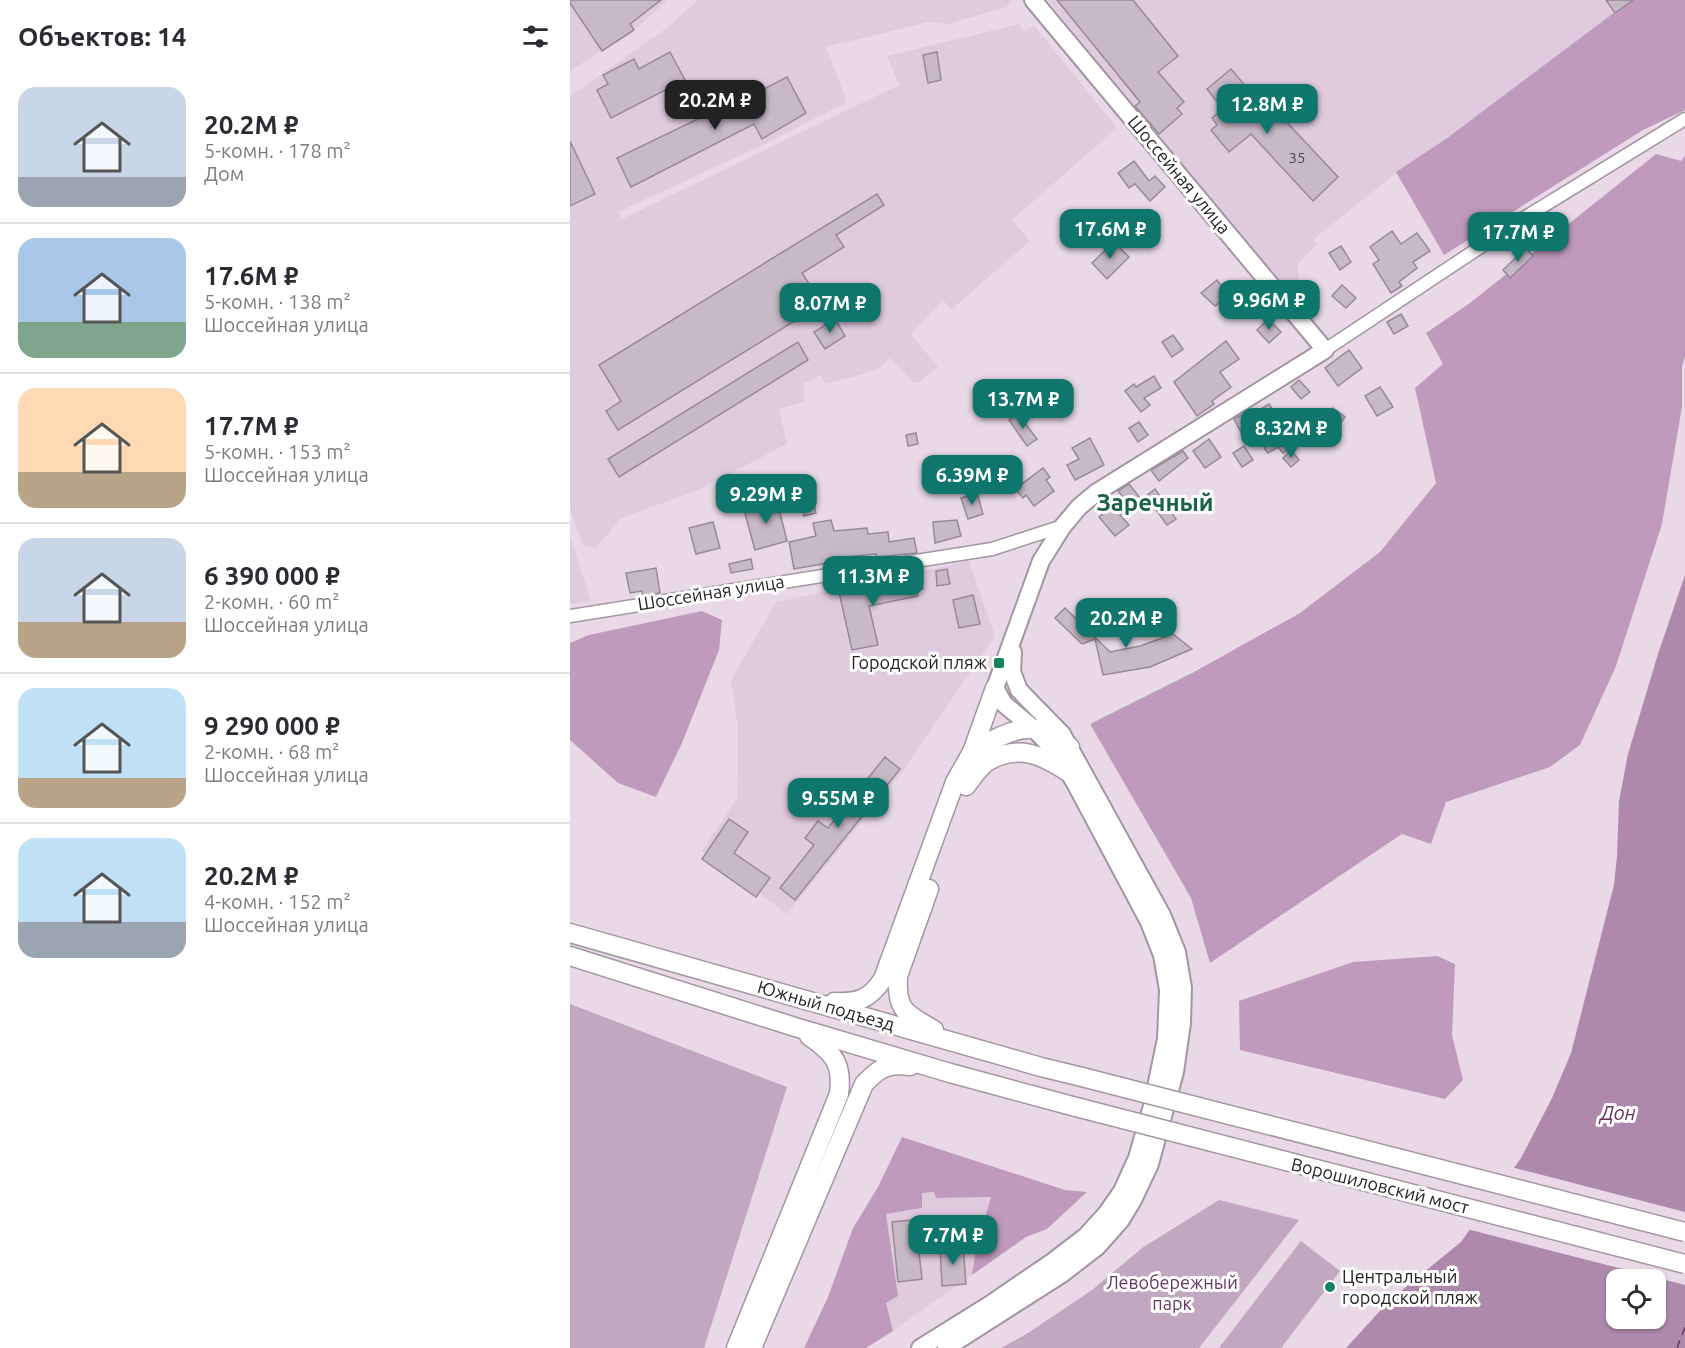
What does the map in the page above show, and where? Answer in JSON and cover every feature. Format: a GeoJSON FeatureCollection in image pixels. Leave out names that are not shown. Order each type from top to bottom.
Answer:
{"type":"FeatureCollection","features":[{"type":"Feature","properties":{"kind":"main road","name":"Шоссейная улица"},"geometry":{"type":"LineString","coordinates":[[1033,0],[1325,350]]}},
{"type":"Feature","properties":{"kind":"main road"},"geometry":{"type":"LineString","coordinates":[[959,1044],[908,1014],[898,999],[898,976],[966,786],[972,752],[994,688],[1041,561],[1063,526],[1079,507],[1097,492],[1325,350]]}},
{"type":"Feature","properties":{"kind":"main road"},"geometry":{"type":"LineString","coordinates":[[946,1348],[1062,1274],[1097,1246],[1121,1220],[1150,1164],[1175,1072],[1184,1003],[1177,952],[1162,915],[1062,734],[1019,690],[1012,672],[1014,636]]}},
{"type":"Feature","properties":{"kind":"main road"},"geometry":{"type":"LineString","coordinates":[[920,1348],[989,1305],[1086,1236],[1106,1214],[1122,1191],[1137,1158],[1152,1106],[1166,1039],[1168,990],[1162,956],[1149,921],[1057,753],[1034,729],[1004,704],[994,688]]}},
{"type":"Feature","properties":{"kind":"main road"},"geometry":{"type":"LineString","coordinates":[[805,1000],[860,1001],[877,989],[883,979],[955,782],[972,752],[998,737],[1034,729],[1052,735],[1070,747]]}},
{"type":"Feature","properties":{"kind":"main road"},"geometry":{"type":"LineString","coordinates":[[966,786],[987,761],[1013,752],[1030,753],[1047,758],[1068,772]]}},
{"type":"Feature","properties":{"kind":"main road","name":"Южный подъезд"},"geometry":{"type":"LineString","coordinates":[[570,933],[1082,1077]]}},
{"type":"Feature","properties":{"kind":"main road","name":"Южный подъезд"},"geometry":{"type":"LineString","coordinates":[[570,956],[831,1038],[1076,1107]]}},
{"type":"Feature","properties":{"kind":"main road"},"geometry":{"type":"LineString","coordinates":[[736,1348],[839,1094],[841,1079],[837,1062],[822,1045],[795,1027]]}},
{"type":"Feature","properties":{"kind":"main road"},"geometry":{"type":"LineString","coordinates":[[752,1348],[864,1084],[875,1072],[895,1064],[950,1073]]}},
{"type":"Feature","properties":{"kind":"main road","name":"Ворошиловский мост"},"geometry":{"type":"LineString","coordinates":[[1082,1077],[1685,1232]]}},
{"type":"Feature","properties":{"kind":"main road","name":"Ворошиловский мост"},"geometry":{"type":"LineString","coordinates":[[1076,1107],[1685,1264]]}},
{"type":"Feature","properties":{"kind":"main road"},"geometry":{"type":"LineString","coordinates":[[758,1348],[763,1321]]}},
{"type":"Feature","properties":{"kind":"street"},"geometry":{"type":"LineString","coordinates":[[1325,350],[1524,218],[1685,120]]}},
{"type":"Feature","properties":{"kind":"street","name":"Шоссейная улица"},"geometry":{"type":"LineString","coordinates":[[570,616],[992,549],[1063,526]]}},
{"type":"Feature","properties":{"kind":"shaded area"},"geometry":{"type":"Polygon","coordinates":[[[570,0],[668,0],[639,26],[570,71],[570,0]]]}},
{"type":"Feature","properties":{"kind":"shaded area"},"geometry":{"type":"Polygon","coordinates":[[[698,0],[1011,0],[1007,7],[948,24],[929,22],[826,47],[847,102],[763,145],[618,212],[622,219],[899,85],[887,56],[1019,24],[1024,32],[1034,25],[1117,128],[1012,220],[1030,241],[951,310],[943,300],[911,334],[938,367],[919,382],[913,382],[890,358],[879,368],[859,375],[825,384],[821,375],[804,383],[804,402],[779,409],[787,444],[696,491],[621,518],[595,549],[583,545],[570,509],[570,96],[668,27],[698,0]]]}},
{"type":"Feature","properties":{"kind":"shaded area"},"geometry":{"type":"Polygon","coordinates":[[[1048,0],[1640,0],[1396,173],[1314,239],[1317,244],[1297,265],[1299,278],[1288,289],[1211,202],[1127,101],[1048,0]]]}},
{"type":"Feature","properties":{"kind":"shaded area"},"geometry":{"type":"Polygon","coordinates":[[[1631,0],[1685,0],[1685,110],[1643,130],[1444,255],[1396,172],[1447,138],[1631,0]]]}},
{"type":"Feature","properties":{"kind":"shaded area"},"geometry":{"type":"Polygon","coordinates":[[[1656,154],[1681,161],[1685,155],[1685,356],[1682,367],[1682,407],[1662,524],[1616,666],[1580,745],[1550,767],[1446,802],[1431,844],[1402,834],[1210,963],[1191,898],[1090,724],[1194,672],[1300,613],[1380,552],[1436,483],[1415,388],[1443,364],[1426,333],[1470,303],[1656,154]]]}},
{"type":"Feature","properties":{"kind":"shaded area"},"geometry":{"type":"Polygon","coordinates":[[[570,536],[591,601],[570,604],[570,536]]]}},
{"type":"Feature","properties":{"kind":"shaded area"},"geometry":{"type":"Polygon","coordinates":[[[969,561],[995,636],[902,772],[787,914],[702,851],[737,798],[738,728],[731,680],[776,602],[969,561]]]}},
{"type":"Feature","properties":{"kind":"shaded area"},"geometry":{"type":"Polygon","coordinates":[[[702,611],[722,620],[719,650],[682,743],[656,797],[618,783],[570,740],[570,643],[589,635],[702,611]]]}},
{"type":"Feature","properties":{"kind":"shaded area"},"geometry":{"type":"Polygon","coordinates":[[[1437,956],[1455,964],[1452,1035],[1463,1080],[1445,1099],[1240,1050],[1239,1001],[1353,962],[1437,956]]]}},
{"type":"Feature","properties":{"kind":"shaded area"},"geometry":{"type":"Polygon","coordinates":[[[902,1137],[1065,1190],[1087,1192],[1047,1229],[1026,1237],[972,1275],[976,1248],[991,1197],[936,1198],[934,1192],[922,1193],[922,1208],[886,1214],[898,1296],[886,1303],[893,1331],[866,1348],[804,1348],[828,1297],[853,1228],[878,1187],[902,1137]]]}},
{"type":"Feature","properties":{"kind":"shaded area"},"geometry":{"type":"Polygon","coordinates":[[[934,1192],[936,1198],[991,1197],[976,1248],[972,1275],[893,1331],[885,1303],[898,1296],[886,1214],[922,1208],[922,1193],[934,1192]]]}},
{"type":"Feature","properties":{"kind":"green space"},"geometry":{"type":"Polygon","coordinates":[[[570,1004],[787,1087],[704,1348],[570,1348],[570,1004]]]}},
{"type":"Feature","properties":{"kind":"green space","name":"Левобережный парк"},"geometry":{"type":"Polygon","coordinates":[[[1219,1200],[1299,1220],[1199,1348],[1001,1348],[1028,1333],[1092,1290],[1142,1248],[1219,1200]]]}},
{"type":"Feature","properties":{"kind":"green space"},"geometry":{"type":"Polygon","coordinates":[[[1301,1241],[1340,1271],[1281,1348],[1219,1348],[1301,1241]]]}},
{"type":"Feature","properties":{"kind":"water","name":"Дон"},"geometry":{"type":"Polygon","coordinates":[[[1685,575],[1685,1348],[1346,1348],[1390,1300],[1461,1242],[1521,1158],[1552,1098],[1571,1053],[1614,885],[1619,801],[1628,754],[1685,575]]]}},
{"type":"Feature","properties":{"kind":"pier"},"geometry":{"type":"Polygon","coordinates":[[[1511,1167],[1685,1212],[1685,1285],[1666,1280],[1666,1269],[1623,1269],[1467,1229],[1511,1167]]]}},
{"type":"Feature","properties":{"kind":"building"},"geometry":{"type":"Polygon","coordinates":[[[570,0],[661,0],[630,24],[634,30],[602,51],[570,0]]]}},
{"type":"Feature","properties":{"kind":"building"},"geometry":{"type":"Polygon","coordinates":[[[1057,0],[1133,0],[1178,56],[1158,72],[1184,102],[1177,108],[1182,114],[1159,134],[1135,106],[1140,102],[1057,0]]]}},
{"type":"Feature","properties":{"kind":"building"},"geometry":{"type":"Polygon","coordinates":[[[1606,0],[1633,0],[1615,13],[1606,0]]]}},
{"type":"Feature","properties":{"kind":"building"},"geometry":{"type":"Polygon","coordinates":[[[670,52],[685,80],[611,118],[597,90],[608,84],[603,75],[634,59],[639,69],[670,52]]]}},
{"type":"Feature","properties":{"kind":"building"},"geometry":{"type":"Polygon","coordinates":[[[937,52],[941,80],[928,83],[923,55],[937,52]]]}},
{"type":"Feature","properties":{"kind":"building"},"geometry":{"type":"Polygon","coordinates":[[[1231,69],[1275,121],[1281,116],[1338,177],[1313,201],[1251,134],[1229,152],[1211,130],[1217,125],[1212,118],[1223,109],[1207,89],[1231,69]]]}},
{"type":"Feature","properties":{"kind":"building"},"geometry":{"type":"Polygon","coordinates":[[[787,77],[806,113],[762,139],[754,124],[631,187],[617,158],[737,100],[739,102],[787,77]]]}},
{"type":"Feature","properties":{"kind":"building"},"geometry":{"type":"Polygon","coordinates":[[[570,141],[595,194],[570,206],[570,141]]]}},
{"type":"Feature","properties":{"kind":"building"},"geometry":{"type":"Polygon","coordinates":[[[1134,161],[1149,181],[1155,176],[1165,187],[1150,201],[1135,184],[1129,188],[1118,173],[1134,161]]]}},
{"type":"Feature","properties":{"kind":"building"},"geometry":{"type":"Polygon","coordinates":[[[877,194],[884,205],[836,235],[844,247],[802,273],[822,304],[618,430],[606,411],[621,401],[599,365],[877,194]]]}},
{"type":"Feature","properties":{"kind":"building"},"geometry":{"type":"Polygon","coordinates":[[[1392,231],[1401,244],[1417,233],[1430,251],[1413,262],[1417,268],[1399,282],[1402,286],[1391,293],[1373,264],[1379,260],[1370,247],[1392,231]]]}},
{"type":"Feature","properties":{"kind":"building"},"geometry":{"type":"Polygon","coordinates":[[[1114,242],[1129,257],[1107,279],[1092,263],[1114,242]]]}},
{"type":"Feature","properties":{"kind":"building"},"geometry":{"type":"Polygon","coordinates":[[[1341,246],[1351,262],[1340,270],[1329,253],[1341,246]]]}},
{"type":"Feature","properties":{"kind":"building"},"geometry":{"type":"Polygon","coordinates":[[[1526,248],[1533,256],[1510,278],[1503,270],[1526,248]]]}},
{"type":"Feature","properties":{"kind":"building"},"geometry":{"type":"Polygon","coordinates":[[[1217,280],[1229,296],[1215,306],[1201,293],[1217,280]]]}},
{"type":"Feature","properties":{"kind":"building"},"geometry":{"type":"Polygon","coordinates":[[[1342,285],[1356,298],[1346,308],[1332,296],[1342,285]]]}},
{"type":"Feature","properties":{"kind":"building"},"geometry":{"type":"Polygon","coordinates":[[[1251,287],[1259,297],[1241,312],[1240,310],[1234,314],[1228,307],[1251,287]]]}},
{"type":"Feature","properties":{"kind":"building"},"geometry":{"type":"Polygon","coordinates":[[[1401,314],[1408,326],[1394,334],[1387,322],[1401,314]]]}},
{"type":"Feature","properties":{"kind":"building"},"geometry":{"type":"Polygon","coordinates":[[[835,319],[845,336],[825,349],[814,332],[835,319]]]}},
{"type":"Feature","properties":{"kind":"building"},"geometry":{"type":"Polygon","coordinates":[[[1268,319],[1281,332],[1269,343],[1257,330],[1268,319]]]}},
{"type":"Feature","properties":{"kind":"building"},"geometry":{"type":"Polygon","coordinates":[[[1173,335],[1183,349],[1172,357],[1162,342],[1173,335]]]}},
{"type":"Feature","properties":{"kind":"building"},"geometry":{"type":"Polygon","coordinates":[[[1226,341],[1239,359],[1220,372],[1231,387],[1212,401],[1214,404],[1197,416],[1174,382],[1226,341]]]}},
{"type":"Feature","properties":{"kind":"building"},"geometry":{"type":"Polygon","coordinates":[[[798,342],[808,360],[619,477],[608,459],[798,342]]]}},
{"type":"Feature","properties":{"kind":"building"},"geometry":{"type":"Polygon","coordinates":[[[1349,350],[1362,368],[1338,386],[1325,368],[1349,350]]]}},
{"type":"Feature","properties":{"kind":"building"},"geometry":{"type":"Polygon","coordinates":[[[1154,376],[1161,388],[1144,398],[1150,405],[1141,412],[1125,391],[1134,384],[1136,387],[1154,376]]]}},
{"type":"Feature","properties":{"kind":"building"},"geometry":{"type":"Polygon","coordinates":[[[1299,380],[1310,392],[1301,399],[1291,387],[1299,380]]]}},
{"type":"Feature","properties":{"kind":"building"},"geometry":{"type":"Polygon","coordinates":[[[1380,387],[1393,407],[1377,416],[1365,396],[1380,387]]]}},
{"type":"Feature","properties":{"kind":"building"},"geometry":{"type":"Polygon","coordinates":[[[1269,404],[1277,417],[1242,434],[1234,419],[1249,411],[1251,415],[1269,404]]]}},
{"type":"Feature","properties":{"kind":"building"},"geometry":{"type":"Polygon","coordinates":[[[1333,408],[1345,417],[1327,441],[1314,432],[1333,408]]]}},
{"type":"Feature","properties":{"kind":"building"},"geometry":{"type":"Polygon","coordinates":[[[1018,414],[1037,439],[1027,446],[1009,420],[1018,414]]]}},
{"type":"Feature","properties":{"kind":"building"},"geometry":{"type":"Polygon","coordinates":[[[1309,414],[1315,426],[1292,439],[1295,444],[1283,453],[1278,447],[1268,453],[1264,448],[1309,414]]]}},
{"type":"Feature","properties":{"kind":"building"},"geometry":{"type":"Polygon","coordinates":[[[1139,422],[1148,435],[1138,442],[1129,428],[1139,422]]]}},
{"type":"Feature","properties":{"kind":"building"},"geometry":{"type":"Polygon","coordinates":[[[916,433],[918,444],[908,446],[906,435],[916,433]]]}},
{"type":"Feature","properties":{"kind":"building"},"geometry":{"type":"Polygon","coordinates":[[[1090,438],[1104,465],[1075,480],[1067,465],[1079,459],[1072,448],[1090,438]]]}},
{"type":"Feature","properties":{"kind":"building"},"geometry":{"type":"Polygon","coordinates":[[[1209,439],[1221,457],[1205,468],[1193,451],[1209,439]]]}},
{"type":"Feature","properties":{"kind":"building"},"geometry":{"type":"Polygon","coordinates":[[[1244,446],[1253,460],[1242,467],[1233,453],[1244,446]]]}},
{"type":"Feature","properties":{"kind":"building"},"geometry":{"type":"Polygon","coordinates":[[[1291,450],[1299,460],[1291,467],[1283,458],[1291,450]]]}},
{"type":"Feature","properties":{"kind":"building"},"geometry":{"type":"Polygon","coordinates":[[[1183,451],[1188,458],[1159,481],[1151,470],[1183,451]]]}},
{"type":"Feature","properties":{"kind":"building"},"geometry":{"type":"Polygon","coordinates":[[[1043,468],[1050,477],[1046,480],[1054,491],[1034,506],[1026,495],[1023,498],[1015,489],[1043,468]]]}},
{"type":"Feature","properties":{"kind":"building"},"geometry":{"type":"Polygon","coordinates":[[[1129,484],[1141,499],[1120,515],[1129,525],[1115,536],[1099,517],[1123,497],[1118,491],[1129,484]]]}},
{"type":"Feature","properties":{"kind":"building"},"geometry":{"type":"Polygon","coordinates":[[[1155,489],[1176,519],[1167,525],[1146,496],[1155,489]]]}},
{"type":"Feature","properties":{"kind":"building"},"geometry":{"type":"Polygon","coordinates":[[[977,493],[983,514],[968,519],[961,498],[977,493]]]}},
{"type":"Feature","properties":{"kind":"building"},"geometry":{"type":"Polygon","coordinates":[[[812,497],[816,513],[804,516],[800,499],[812,497]]]}},
{"type":"Feature","properties":{"kind":"building"},"geometry":{"type":"Polygon","coordinates":[[[777,501],[787,541],[755,550],[744,510],[777,501]]]}},
{"type":"Feature","properties":{"kind":"building"},"geometry":{"type":"Polygon","coordinates":[[[831,520],[834,531],[867,528],[868,534],[888,532],[889,542],[914,538],[917,553],[834,558],[834,562],[794,569],[789,542],[816,536],[813,523],[831,520]]]}},
{"type":"Feature","properties":{"kind":"building"},"geometry":{"type":"Polygon","coordinates":[[[957,520],[961,536],[935,543],[933,522],[957,520]]]}},
{"type":"Feature","properties":{"kind":"building"},"geometry":{"type":"Polygon","coordinates":[[[713,522],[720,548],[696,554],[689,528],[713,522]]]}},
{"type":"Feature","properties":{"kind":"building"},"geometry":{"type":"Polygon","coordinates":[[[751,559],[753,569],[731,573],[729,564],[751,559]]]}},
{"type":"Feature","properties":{"kind":"building"},"geometry":{"type":"Polygon","coordinates":[[[656,568],[660,593],[643,596],[642,591],[630,593],[626,573],[656,568]]]}},
{"type":"Feature","properties":{"kind":"building"},"geometry":{"type":"Polygon","coordinates":[[[947,569],[950,584],[937,586],[936,571],[947,569]]]}},
{"type":"Feature","properties":{"kind":"building"},"geometry":{"type":"Polygon","coordinates":[[[920,574],[923,589],[917,590],[918,596],[869,606],[878,645],[852,650],[839,592],[920,574]]]}},
{"type":"Feature","properties":{"kind":"building"},"geometry":{"type":"Polygon","coordinates":[[[973,595],[980,624],[959,628],[953,600],[973,595]]]}},
{"type":"Feature","properties":{"kind":"building"},"geometry":{"type":"Polygon","coordinates":[[[1065,608],[1110,652],[1140,646],[1173,634],[1192,649],[1150,667],[1103,675],[1095,639],[1082,644],[1055,618],[1065,608]]]}},
{"type":"Feature","properties":{"kind":"building"},"geometry":{"type":"Polygon","coordinates":[[[885,757],[900,769],[795,900],[780,888],[814,845],[805,838],[818,821],[828,828],[885,757]]]}},
{"type":"Feature","properties":{"kind":"building"},"geometry":{"type":"Polygon","coordinates":[[[729,819],[748,832],[734,853],[770,878],[756,897],[702,859],[729,819]]]}},
{"type":"Feature","properties":{"kind":"building"},"geometry":{"type":"Polygon","coordinates":[[[922,1219],[924,1233],[917,1234],[922,1279],[898,1282],[892,1222],[922,1219]]]}},
{"type":"Feature","properties":{"kind":"building"},"geometry":{"type":"Polygon","coordinates":[[[963,1245],[966,1284],[942,1286],[940,1247],[963,1245]]]}},
{"type":"Feature","properties":{"kind":"ferry route"},"geometry":{"type":"LineString","coordinates":[[1677,1348],[1685,1327]]}},
{"type":"Feature","properties":{"kind":"place","name":"Городской пляж"},"geometry":{"type":"Point","coordinates":[999,663]}},
{"type":"Feature","properties":{"kind":"place","name":"Центральный городской пляж"},"geometry":{"type":"Point","coordinates":[1330,1287]}},
{"type":"Feature","properties":{"kind":"district","name":"Заречный"},"geometry":{"type":"Point","coordinates":[1155,503]}}]}
